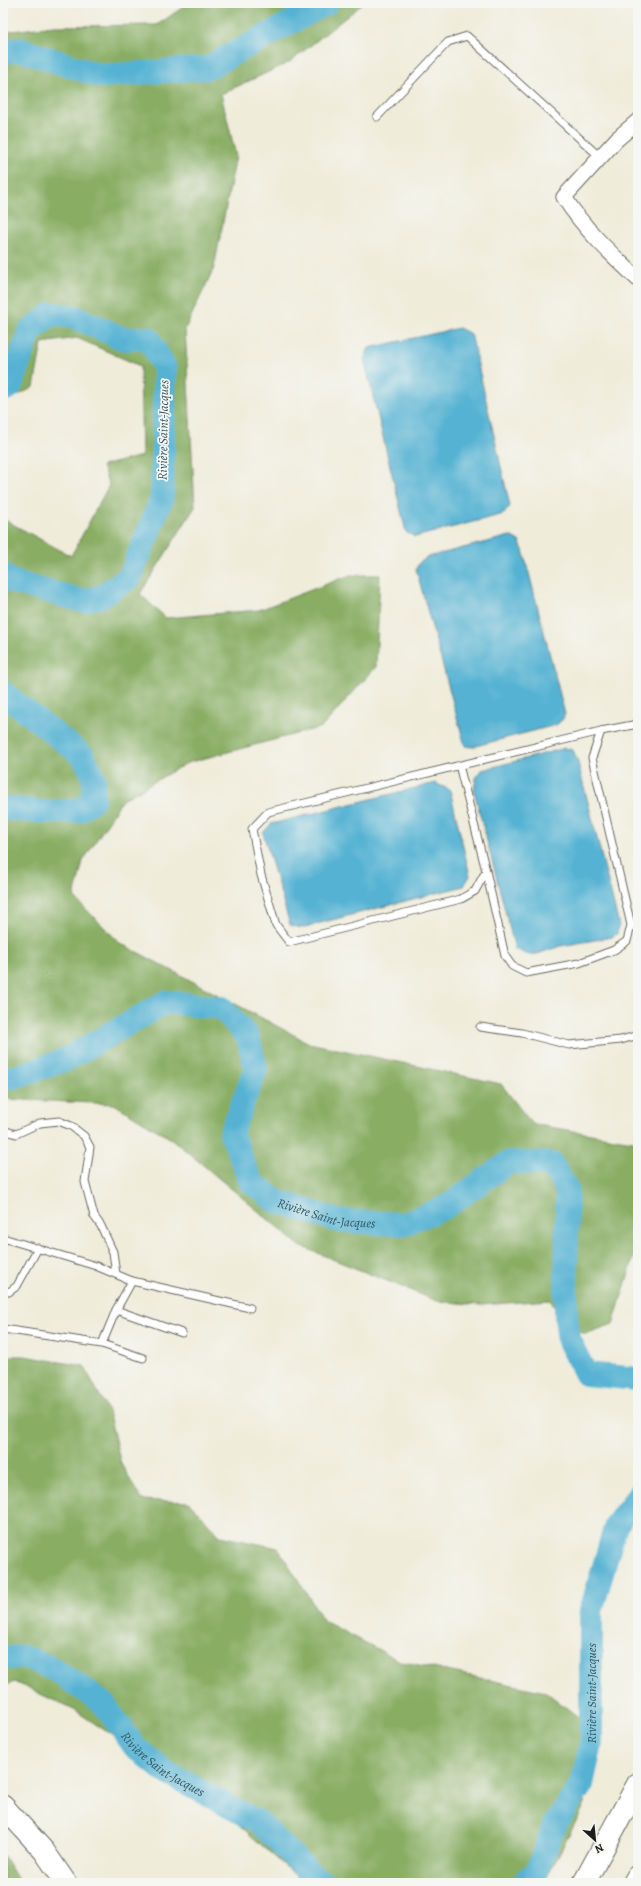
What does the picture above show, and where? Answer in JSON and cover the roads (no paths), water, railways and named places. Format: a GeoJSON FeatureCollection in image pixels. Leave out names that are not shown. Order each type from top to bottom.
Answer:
{"type":"FeatureCollection","features":[{"type":"Feature","properties":{"kind":"highway"},"geometry":{"type":"LineString","coordinates":[[584,1883],[638,1784]]}},
{"type":"Feature","properties":{"kind":"highway"},"geometry":{"type":"LineString","coordinates":[[634,1883],[638,1876]]}},
{"type":"Feature","properties":{"kind":"main road"},"geometry":{"type":"LineString","coordinates":[[3,1806],[44,1851],[66,1883]]}},
{"type":"Feature","properties":{"kind":"street"},"geometry":{"type":"LineString","coordinates":[[638,121],[617,139],[564,197],[576,217],[638,279]]}},
{"type":"Feature","properties":{"kind":"lane"},"geometry":{"type":"LineString","coordinates":[[377,117],[448,42],[467,36],[600,157]]}},
{"type":"Feature","properties":{"kind":"lane"},"geometry":{"type":"LineString","coordinates":[[486,871],[476,891],[461,899],[289,942],[276,925],[261,875],[252,829],[268,812],[601,731],[638,724]]}},
{"type":"Feature","properties":{"kind":"lane"},"geometry":{"type":"LineString","coordinates":[[459,765],[486,871],[504,956],[512,966],[526,973],[579,963],[614,950],[627,941],[631,925],[592,758],[601,731]]}},
{"type":"Feature","properties":{"kind":"lane"},"geometry":{"type":"LineString","coordinates":[[480,1027],[522,1033],[569,1045],[621,1040],[638,1035]]}},
{"type":"Feature","properties":{"kind":"lane"},"geometry":{"type":"LineString","coordinates":[[3,1130],[16,1134],[40,1123],[59,1121],[72,1126],[84,1136],[90,1147],[85,1182],[94,1216],[101,1226],[113,1252],[116,1274]]}},
{"type":"Feature","properties":{"kind":"lane"},"geometry":{"type":"LineString","coordinates":[[3,1238],[96,1266],[132,1281],[250,1308]]}},
{"type":"Feature","properties":{"kind":"lane"},"geometry":{"type":"LineString","coordinates":[[3,1290],[9,1292],[17,1286],[38,1248]]}},
{"type":"Feature","properties":{"kind":"lane"},"geometry":{"type":"LineString","coordinates":[[102,1344],[116,1310],[132,1281]]}},
{"type":"Feature","properties":{"kind":"lane"},"geometry":{"type":"LineString","coordinates":[[116,1310],[182,1333]]}},
{"type":"Feature","properties":{"kind":"lane"},"geometry":{"type":"LineString","coordinates":[[3,1329],[102,1344],[143,1358]]}},
{"type":"Feature","properties":{"kind":"water"},"geometry":{"type":"Polygon","coordinates":[[[459,328],[471,334],[510,506],[504,514],[415,537],[406,532],[364,359],[369,348],[459,328]]]}},
{"type":"Feature","properties":{"kind":"water"},"geometry":{"type":"Polygon","coordinates":[[[510,536],[519,541],[523,550],[565,714],[563,719],[556,725],[472,747],[465,746],[416,569],[419,563],[428,557],[510,536]]]}},
{"type":"Feature","properties":{"kind":"water"},"geometry":{"type":"Polygon","coordinates":[[[565,748],[573,750],[577,759],[619,925],[617,934],[612,937],[561,946],[537,954],[526,954],[515,949],[474,791],[476,778],[482,770],[565,748]]]}},
{"type":"Feature","properties":{"kind":"water"},"geometry":{"type":"Polygon","coordinates":[[[435,783],[450,790],[470,876],[464,886],[301,928],[290,925],[263,833],[271,824],[435,783]]]}},
{"type":"Feature","properties":{"kind":"waterway","name":"Rivière Saint-Jacques"},"geometry":{"type":"LineString","coordinates":[[3,53],[19,49],[101,76],[207,68],[327,3]]}},
{"type":"Feature","properties":{"kind":"waterway","name":"Rivière Saint-Jacques"},"geometry":{"type":"LineString","coordinates":[[3,390],[10,387],[30,331],[52,314],[75,317],[124,339],[148,338],[165,368],[162,498],[130,577],[102,596],[83,601],[13,582],[3,575]]}},
{"type":"Feature","properties":{"kind":"waterway","name":"Rivière Saint-Jacques"},"geometry":{"type":"LineString","coordinates":[[3,693],[83,756],[94,777],[93,800],[79,811],[44,812],[3,808]]}},
{"type":"Feature","properties":{"kind":"waterway","name":"Rivière Saint-Jacques"},"geometry":{"type":"LineString","coordinates":[[3,1078],[15,1077],[65,1060],[166,1002],[222,1008],[248,1037],[256,1069],[231,1133],[251,1182],[276,1201],[339,1221],[404,1224],[446,1207],[509,1162],[552,1164],[567,1190],[566,1316],[569,1341],[586,1374],[638,1379]]}},
{"type":"Feature","properties":{"kind":"waterway","name":"Rivière Saint-Jacques"},"geometry":{"type":"LineString","coordinates":[[524,1883],[537,1871],[555,1824],[582,1784],[591,1743],[591,1611],[616,1525],[638,1496]]}},
{"type":"Feature","properties":{"kind":"waterway","name":"Rivière Saint-Jacques"},"geometry":{"type":"LineString","coordinates":[[3,1658],[24,1657],[54,1669],[103,1703],[135,1747],[164,1771],[260,1823],[312,1875],[323,1883]]}}]}
